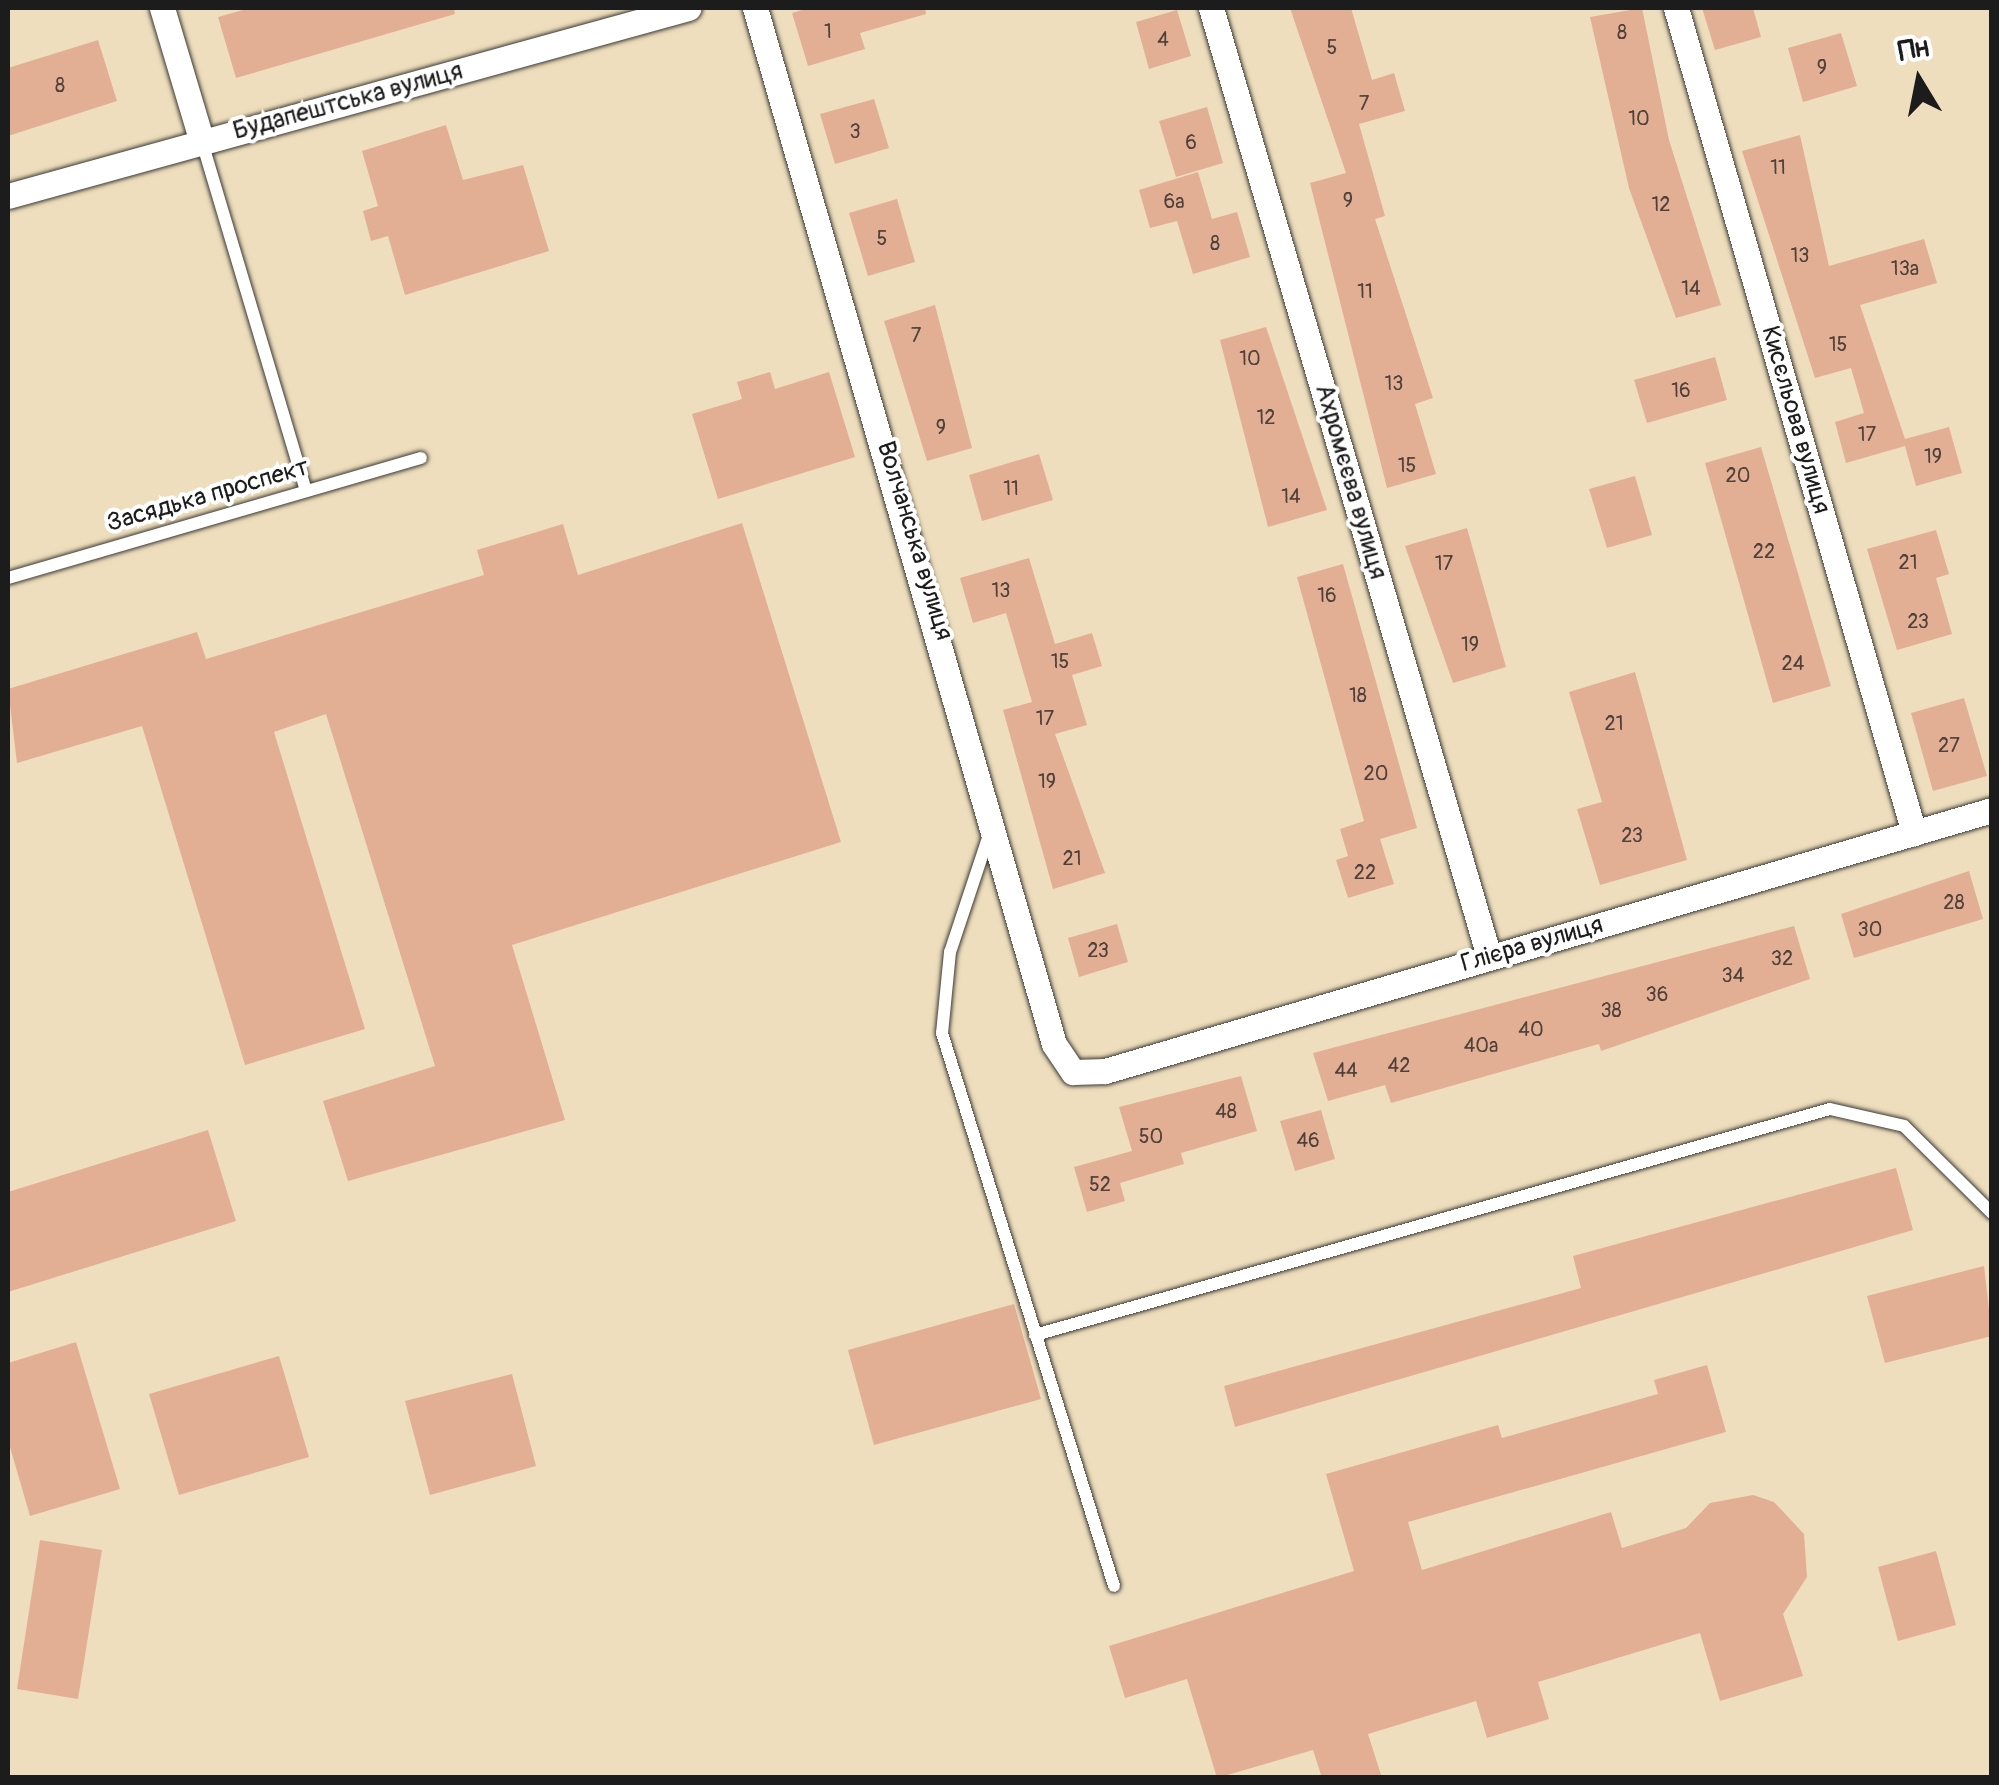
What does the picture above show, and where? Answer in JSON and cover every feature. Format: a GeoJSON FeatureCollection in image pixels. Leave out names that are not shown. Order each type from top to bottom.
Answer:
{"type":"FeatureCollection","features":[{"type":"Feature","properties":{"kind":"street"},"geometry":{"type":"LineString","coordinates":[[162,8],[202,142]]}},
{"type":"Feature","properties":{"kind":"street","name":"Будапештська вулиця"},"geometry":{"type":"LineString","coordinates":[[8,196],[688,8]]}},
{"type":"Feature","properties":{"kind":"street","name":"Волчанська вулиця"},"geometry":{"type":"LineString","coordinates":[[755,8],[995,816],[1054,1044],[1072,1072]]}},
{"type":"Feature","properties":{"kind":"street","name":"Ахромєєва вулиця"},"geometry":{"type":"LineString","coordinates":[[1211,8],[1488,957]]}},
{"type":"Feature","properties":{"kind":"street","name":"Кисєльова вулиця"},"geometry":{"type":"LineString","coordinates":[[1676,8],[1914,832]]}},
{"type":"Feature","properties":{"kind":"street","name":"Глієра вулиця"},"geometry":{"type":"LineString","coordinates":[[1072,1072],[1104,1071],[1992,810]]}},
{"type":"Feature","properties":{"kind":"lane"},"geometry":{"type":"LineString","coordinates":[[202,142],[306,491]]}},
{"type":"Feature","properties":{"kind":"lane","name":"Засядька проспект"},"geometry":{"type":"LineString","coordinates":[[8,578],[421,458]]}},
{"type":"Feature","properties":{"kind":"lane"},"geometry":{"type":"LineString","coordinates":[[995,816],[950,952],[942,1033],[1114,1586]]}},
{"type":"Feature","properties":{"kind":"lane"},"geometry":{"type":"LineString","coordinates":[[1035,1335],[1830,1109],[1904,1126],[1992,1213]]}},
{"type":"Feature","properties":{"kind":"building"},"geometry":{"type":"Polygon","coordinates":[[[250,8],[454,8],[455,14],[236,78],[218,17],[250,8]]]}},
{"type":"Feature","properties":{"kind":"building"},"geometry":{"type":"Polygon","coordinates":[[[809,8],[925,8],[926,14],[860,33],[865,49],[808,66],[792,13],[809,8]]]}},
{"type":"Feature","properties":{"kind":"building"},"geometry":{"type":"Polygon","coordinates":[[[1290,8],[1351,8],[1372,80],[1394,73],[1405,111],[1359,124],[1385,216],[1375,219],[1433,398],[1415,404],[1436,474],[1387,488],[1310,183],[1346,173],[1290,8]]]}},
{"type":"Feature","properties":{"kind":"building"},"geometry":{"type":"Polygon","coordinates":[[[1642,8],[1669,140],[1721,305],[1676,318],[1629,188],[1590,17],[1642,8]]]}},
{"type":"Feature","properties":{"kind":"building"},"geometry":{"type":"Polygon","coordinates":[[[1702,8],[1753,8],[1761,37],[1715,50],[1702,8]]]}},
{"type":"Feature","properties":{"kind":"building"},"geometry":{"type":"Polygon","coordinates":[[[1177,10],[1191,56],[1149,69],[1136,22],[1177,10]]]}},
{"type":"Feature","properties":{"kind":"building"},"geometry":{"type":"Polygon","coordinates":[[[1841,33],[1857,86],[1803,102],[1788,48],[1841,33]]]}},
{"type":"Feature","properties":{"kind":"building"},"geometry":{"type":"Polygon","coordinates":[[[98,40],[117,101],[8,136],[8,68],[98,40]]]}},
{"type":"Feature","properties":{"kind":"building"},"geometry":{"type":"Polygon","coordinates":[[[874,99],[889,148],[835,164],[820,114],[874,99]]]}},
{"type":"Feature","properties":{"kind":"building"},"geometry":{"type":"Polygon","coordinates":[[[1207,107],[1223,163],[1176,177],[1159,121],[1207,107]]]}},
{"type":"Feature","properties":{"kind":"building"},"geometry":{"type":"Polygon","coordinates":[[[446,125],[463,180],[523,165],[549,251],[405,295],[388,236],[371,241],[363,211],[378,206],[362,151],[446,125]]]}},
{"type":"Feature","properties":{"kind":"building"},"geometry":{"type":"Polygon","coordinates":[[[1800,135],[1829,266],[1924,239],[1937,283],[1860,305],[1905,439],[1949,427],[1962,473],[1916,486],[1905,446],[1846,463],[1835,422],[1864,413],[1851,368],[1815,378],[1742,151],[1800,135]]]}},
{"type":"Feature","properties":{"kind":"building"},"geometry":{"type":"Polygon","coordinates":[[[1198,172],[1212,219],[1237,212],[1250,257],[1193,274],[1177,221],[1150,228],[1139,190],[1198,172]]]}},
{"type":"Feature","properties":{"kind":"building"},"geometry":{"type":"Polygon","coordinates":[[[897,199],[915,262],[868,276],[849,213],[897,199]]]}},
{"type":"Feature","properties":{"kind":"building"},"geometry":{"type":"Polygon","coordinates":[[[935,305],[972,448],[927,461],[884,321],[935,305]]]}},
{"type":"Feature","properties":{"kind":"building"},"geometry":{"type":"Polygon","coordinates":[[[1266,327],[1327,510],[1268,527],[1220,340],[1266,327]]]}},
{"type":"Feature","properties":{"kind":"building"},"geometry":{"type":"Polygon","coordinates":[[[1715,357],[1727,400],[1647,423],[1634,380],[1715,357]]]}},
{"type":"Feature","properties":{"kind":"building"},"geometry":{"type":"Polygon","coordinates":[[[770,372],[775,389],[829,372],[855,457],[718,499],[692,414],[742,399],[737,382],[770,372]]]}},
{"type":"Feature","properties":{"kind":"building"},"geometry":{"type":"Polygon","coordinates":[[[1761,447],[1831,686],[1773,703],[1705,463],[1761,447]]]}},
{"type":"Feature","properties":{"kind":"building"},"geometry":{"type":"Polygon","coordinates":[[[1039,454],[1053,500],[982,521],[969,475],[1039,454]]]}},
{"type":"Feature","properties":{"kind":"building"},"geometry":{"type":"Polygon","coordinates":[[[1635,476],[1652,535],[1607,548],[1589,489],[1635,476]]]}},
{"type":"Feature","properties":{"kind":"building"},"geometry":{"type":"Polygon","coordinates":[[[742,523],[841,842],[512,945],[565,1120],[348,1181],[323,1101],[435,1066],[326,714],[274,732],[365,1029],[245,1065],[142,726],[17,763],[8,689],[197,632],[206,659],[484,575],[477,550],[563,524],[578,575],[742,523]]]}},
{"type":"Feature","properties":{"kind":"building"},"geometry":{"type":"Polygon","coordinates":[[[1467,528],[1506,667],[1453,683],[1405,546],[1467,528]]]}},
{"type":"Feature","properties":{"kind":"building"},"geometry":{"type":"Polygon","coordinates":[[[1936,530],[1949,574],[1936,578],[1952,634],[1897,650],[1867,549],[1936,530]]]}},
{"type":"Feature","properties":{"kind":"building"},"geometry":{"type":"Polygon","coordinates":[[[1029,558],[1055,644],[1092,633],[1102,666],[1072,675],[1087,725],[1055,734],[1105,873],[1053,889],[1003,710],[1032,702],[1006,613],[973,623],[960,578],[1029,558]]]}},
{"type":"Feature","properties":{"kind":"building"},"geometry":{"type":"Polygon","coordinates":[[[1343,564],[1417,828],[1380,839],[1394,884],[1348,898],[1336,860],[1348,856],[1340,829],[1364,821],[1297,577],[1343,564]]]}},
{"type":"Feature","properties":{"kind":"building"},"geometry":{"type":"Polygon","coordinates":[[[1635,672],[1687,860],[1600,885],[1577,809],[1602,802],[1569,692],[1635,672]]]}},
{"type":"Feature","properties":{"kind":"building"},"geometry":{"type":"Polygon","coordinates":[[[1964,698],[1987,776],[1933,791],[1911,713],[1964,698]]]}},
{"type":"Feature","properties":{"kind":"building"},"geometry":{"type":"Polygon","coordinates":[[[1969,871],[1983,919],[1854,958],[1841,914],[1969,871]]]}},
{"type":"Feature","properties":{"kind":"building"},"geometry":{"type":"Polygon","coordinates":[[[1117,924],[1128,962],[1079,977],[1068,938],[1117,924]]]}},
{"type":"Feature","properties":{"kind":"building"},"geometry":{"type":"Polygon","coordinates":[[[1794,926],[1810,979],[1601,1051],[1599,1044],[1391,1103],[1385,1085],[1328,1101],[1313,1053],[1794,926]]]}},
{"type":"Feature","properties":{"kind":"building"},"geometry":{"type":"Polygon","coordinates":[[[1241,1076],[1257,1131],[1181,1153],[1184,1164],[1120,1183],[1125,1201],[1087,1212],[1074,1167],[1132,1151],[1119,1107],[1241,1076]]]}},
{"type":"Feature","properties":{"kind":"building"},"geometry":{"type":"Polygon","coordinates":[[[1321,1110],[1335,1159],[1295,1171],[1280,1121],[1321,1110]]]}},
{"type":"Feature","properties":{"kind":"building"},"geometry":{"type":"Polygon","coordinates":[[[208,1130],[236,1221],[8,1292],[8,1192],[208,1130]]]}},
{"type":"Feature","properties":{"kind":"building"},"geometry":{"type":"Polygon","coordinates":[[[1896,1168],[1913,1230],[1235,1427],[1224,1386],[1581,1288],[1573,1256],[1896,1168]]]}},
{"type":"Feature","properties":{"kind":"building"},"geometry":{"type":"Polygon","coordinates":[[[1984,1266],[1992,1336],[1885,1363],[1867,1296],[1984,1266]]]}},
{"type":"Feature","properties":{"kind":"building"},"geometry":{"type":"Polygon","coordinates":[[[1014,1304],[1041,1399],[874,1445],[848,1350],[1014,1304]]]}},
{"type":"Feature","properties":{"kind":"building"},"geometry":{"type":"Polygon","coordinates":[[[76,1342],[120,1489],[30,1516],[8,1440],[8,1363],[76,1342]]]}},
{"type":"Feature","properties":{"kind":"building"},"geometry":{"type":"Polygon","coordinates":[[[279,1356],[309,1457],[179,1495],[149,1394],[279,1356]]]}},
{"type":"Feature","properties":{"kind":"building"},"geometry":{"type":"Polygon","coordinates":[[[1707,1365],[1726,1432],[1408,1522],[1422,1570],[1611,1512],[1622,1548],[1686,1528],[1710,1503],[1753,1495],[1774,1502],[1804,1534],[1807,1577],[1783,1614],[1803,1676],[1720,1701],[1700,1633],[1538,1682],[1549,1719],[1487,1738],[1476,1701],[1368,1734],[1382,1778],[1322,1778],[1313,1750],[1217,1778],[1187,1679],[1125,1698],[1109,1646],[1354,1571],[1326,1474],[1498,1425],[1502,1438],[1658,1394],[1654,1380],[1707,1365]]]}},
{"type":"Feature","properties":{"kind":"building"},"geometry":{"type":"Polygon","coordinates":[[[512,1374],[536,1466],[430,1495],[405,1401],[512,1374]]]}},
{"type":"Feature","properties":{"kind":"building"},"geometry":{"type":"Polygon","coordinates":[[[40,1540],[102,1550],[78,1699],[17,1689],[40,1540]]]}},
{"type":"Feature","properties":{"kind":"building"},"geometry":{"type":"Polygon","coordinates":[[[1936,1551],[1956,1625],[1898,1641],[1878,1567],[1936,1551]]]}}]}
